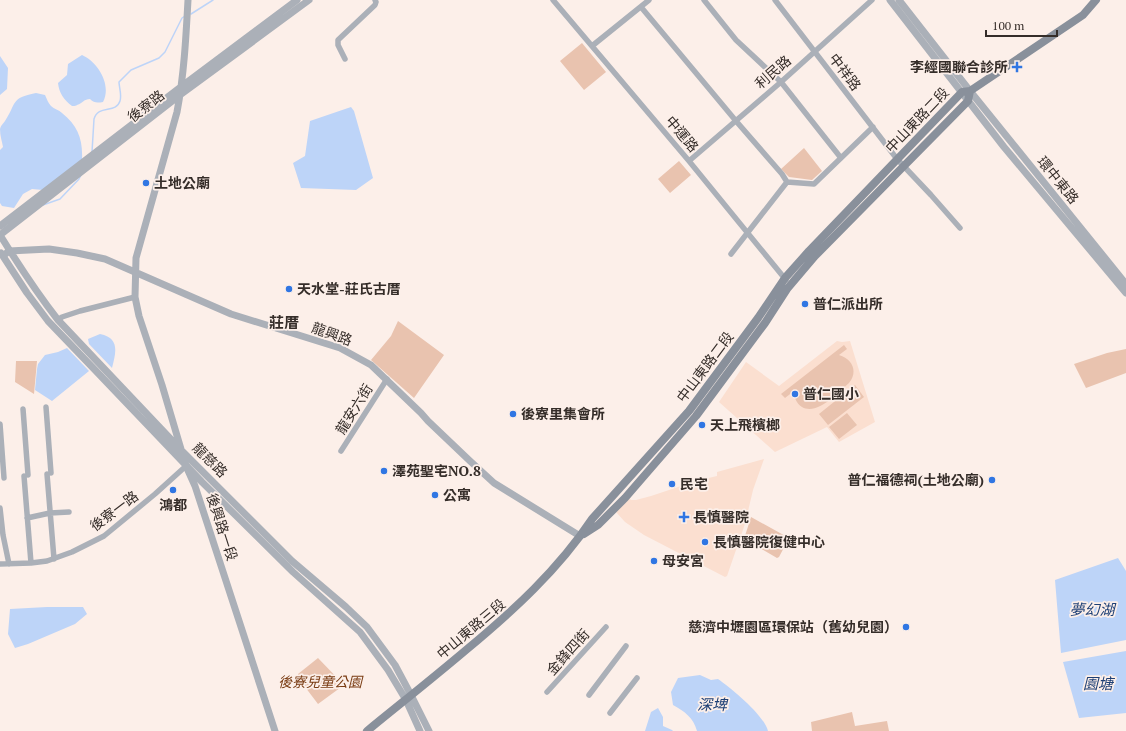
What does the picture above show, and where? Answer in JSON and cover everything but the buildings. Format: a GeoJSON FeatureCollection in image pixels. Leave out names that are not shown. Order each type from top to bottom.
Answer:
{"type":"FeatureCollection","features":[{"type":"Feature","properties":{"kind":"main road"},"geometry":{"type":"LineString","coordinates":[[966,92],[1084,15],[1096,0]]}},
{"type":"Feature","properties":{"kind":"main road","name":"中山東路二段"},"geometry":{"type":"LineString","coordinates":[[580,536],[598,525],[625,498],[696,416],[765,323],[790,285],[815,256],[968,101],[966,92]]}},
{"type":"Feature","properties":{"kind":"main road","name":"中山東路二段"},"geometry":{"type":"LineString","coordinates":[[580,536],[592,519],[689,411],[758,318],[785,278],[897,159],[966,92]]}},
{"type":"Feature","properties":{"kind":"main road","name":"中山東路三段"},"geometry":{"type":"LineString","coordinates":[[367,731],[510,613],[544,580],[580,536]]}},
{"type":"Feature","properties":{"kind":"street","name":"後興路一段"},"geometry":{"type":"LineString","coordinates":[[188,0],[182,86],[177,112],[136,258],[135,297],[186,466],[195,486],[275,731]]}},
{"type":"Feature","properties":{"kind":"street","name":"後寮路"},"geometry":{"type":"LineString","coordinates":[[0,226],[182,86],[297,0]]}},
{"type":"Feature","properties":{"kind":"street","name":"後寮路"},"geometry":{"type":"LineString","coordinates":[[0,235],[180,96],[309,0]]}},
{"type":"Feature","properties":{"kind":"street","name":"中運路"},"geometry":{"type":"LineString","coordinates":[[553,0],[689,161],[790,285]]}},
{"type":"Feature","properties":{"kind":"street"},"geometry":{"type":"LineString","coordinates":[[592,46],[650,0]]}},
{"type":"Feature","properties":{"kind":"street"},"geometry":{"type":"LineString","coordinates":[[704,0],[736,40],[781,82],[841,158]]}},
{"type":"Feature","properties":{"kind":"street","name":"中祥路"},"geometry":{"type":"LineString","coordinates":[[775,0],[897,159],[960,228]]}},
{"type":"Feature","properties":{"kind":"street","name":"利民路"},"geometry":{"type":"LineString","coordinates":[[689,161],[781,82],[872,0]]}},
{"type":"Feature","properties":{"kind":"street"},"geometry":{"type":"LineString","coordinates":[[890,0],[966,92]]}},
{"type":"Feature","properties":{"kind":"street"},"geometry":{"type":"LineString","coordinates":[[899,0],[966,92]]}},
{"type":"Feature","properties":{"kind":"street"},"geometry":{"type":"LineString","coordinates":[[345,59],[338,45],[338,40],[375,2]]}},
{"type":"Feature","properties":{"kind":"street"},"geometry":{"type":"LineString","coordinates":[[641,7],[782,174],[787,182]]}},
{"type":"Feature","properties":{"kind":"street","name":"環中東路"},"geometry":{"type":"LineString","coordinates":[[966,92],[1125,288]]}},
{"type":"Feature","properties":{"kind":"street","name":"環中東路"},"geometry":{"type":"LineString","coordinates":[[968,101],[1009,153],[1125,288]]}},
{"type":"Feature","properties":{"kind":"street"},"geometry":{"type":"LineString","coordinates":[[787,182],[814,184],[873,127]]}},
{"type":"Feature","properties":{"kind":"street"},"geometry":{"type":"LineString","coordinates":[[731,254],[787,182]]}},
{"type":"Feature","properties":{"kind":"street","name":"龍慈路"},"geometry":{"type":"LineString","coordinates":[[0,235],[9,251],[58,320],[182,451],[292,561],[367,627],[395,664],[409,697]]}},
{"type":"Feature","properties":{"kind":"street","name":"龍興路"},"geometry":{"type":"LineString","coordinates":[[9,251],[55,250],[105,259],[231,314],[340,348],[371,365],[387,379],[494,483],[580,536]]}},
{"type":"Feature","properties":{"kind":"street"},"geometry":{"type":"LineString","coordinates":[[1,254],[9,251]]}},
{"type":"Feature","properties":{"kind":"street","name":"龍慈路"},"geometry":{"type":"LineString","coordinates":[[1,254],[48,321],[186,466],[293,572],[360,632],[409,697]]}},
{"type":"Feature","properties":{"kind":"street"},"geometry":{"type":"LineString","coordinates":[[58,320],[80,310],[135,297]]}},
{"type":"Feature","properties":{"kind":"street","name":"龍安六街"},"geometry":{"type":"LineString","coordinates":[[341,451],[387,379]]}},
{"type":"Feature","properties":{"kind":"street"},"geometry":{"type":"LineString","coordinates":[[46,406],[50,514],[54,559]]}},
{"type":"Feature","properties":{"kind":"street"},"geometry":{"type":"LineString","coordinates":[[23,409],[27,518],[31,563]]}},
{"type":"Feature","properties":{"kind":"street"},"geometry":{"type":"LineString","coordinates":[[0,424],[4,478]]}},
{"type":"Feature","properties":{"kind":"street","name":"後寮一路"},"geometry":{"type":"LineString","coordinates":[[0,564],[31,563],[54,559],[104,536],[186,466]]}},
{"type":"Feature","properties":{"kind":"street"},"geometry":{"type":"LineString","coordinates":[[0,508],[3,535],[9,564]]}},
{"type":"Feature","properties":{"kind":"street"},"geometry":{"type":"LineString","coordinates":[[27,518],[69,512]]}},
{"type":"Feature","properties":{"kind":"street"},"geometry":{"type":"LineString","coordinates":[[339,614],[346,607]]}},
{"type":"Feature","properties":{"kind":"street","name":"金鋒四街"},"geometry":{"type":"LineString","coordinates":[[547,692],[606,627]]}},
{"type":"Feature","properties":{"kind":"street"},"geometry":{"type":"LineString","coordinates":[[589,695],[626,646]]}},
{"type":"Feature","properties":{"kind":"street"},"geometry":{"type":"LineString","coordinates":[[610,713],[637,678]]}},
{"type":"Feature","properties":{"kind":"street"},"geometry":{"type":"LineString","coordinates":[[409,697],[420,731]]}},
{"type":"Feature","properties":{"kind":"street"},"geometry":{"type":"LineString","coordinates":[[409,697],[429,731]]}},
{"type":"Feature","properties":{"kind":"shaded area","name":"普仁國小"},"geometry":{"type":"Polygon","coordinates":[[[837,341],[850,341],[875,422],[839,442],[827,427],[775,452],[719,402],[746,362],[779,386],[837,341]]]}},
{"type":"Feature","properties":{"kind":"shaded area","name":"長慎醫院"},"geometry":{"type":"Polygon","coordinates":[[[764,459],[753,490],[745,524],[727,576],[725,577],[644,535],[625,522],[616,512],[629,498],[631,500],[636,500],[651,496],[696,481],[717,476],[717,472],[764,459]]]}},
{"type":"Feature","properties":{"kind":"green space"},"geometry":{"type":"Polygon","coordinates":[[[582,43],[606,72],[584,90],[560,61],[582,43]]]}},
{"type":"Feature","properties":{"kind":"green space"},"geometry":{"type":"Polygon","coordinates":[[[804,148],[822,171],[812,180],[789,177],[781,169],[804,148]]]}},
{"type":"Feature","properties":{"kind":"green space"},"geometry":{"type":"Polygon","coordinates":[[[679,161],[691,175],[670,193],[658,179],[679,161]]]}},
{"type":"Feature","properties":{"kind":"green space"},"geometry":{"type":"Polygon","coordinates":[[[398,321],[444,355],[414,398],[371,360],[391,336],[398,321]]]}},
{"type":"Feature","properties":{"kind":"green space"},"geometry":{"type":"Polygon","coordinates":[[[844,345],[847,349],[839,355],[851,363],[853,366],[853,375],[849,383],[834,397],[821,406],[808,409],[798,404],[794,391],[785,398],[781,394],[844,345]]]}},
{"type":"Feature","properties":{"kind":"green space"},"geometry":{"type":"Polygon","coordinates":[[[1126,349],[1126,373],[1086,388],[1074,364],[1107,353],[1126,349]]]}},
{"type":"Feature","properties":{"kind":"green space"},"geometry":{"type":"Polygon","coordinates":[[[16,361],[37,361],[34,394],[15,382],[16,361]]]}},
{"type":"Feature","properties":{"kind":"green space"},"geometry":{"type":"Polygon","coordinates":[[[855,385],[864,397],[828,425],[819,414],[855,385]]]}},
{"type":"Feature","properties":{"kind":"green space"},"geometry":{"type":"Polygon","coordinates":[[[847,413],[857,425],[839,439],[829,427],[847,413]]]}},
{"type":"Feature","properties":{"kind":"green space"},"geometry":{"type":"Polygon","coordinates":[[[751,517],[789,538],[779,557],[777,558],[744,539],[751,517]]]}},
{"type":"Feature","properties":{"kind":"green space","name":"後寮兒童公園"},"geometry":{"type":"Polygon","coordinates":[[[318,658],[344,685],[318,704],[299,679],[298,674],[318,658]]]}},
{"type":"Feature","properties":{"kind":"green space"},"geometry":{"type":"Polygon","coordinates":[[[852,712],[855,726],[887,721],[889,731],[812,731],[811,722],[852,712]]]}},
{"type":"Feature","properties":{"kind":"water"},"geometry":{"type":"Polygon","coordinates":[[[82,55],[88,58],[98,68],[105,82],[105,95],[103,102],[99,103],[88,99],[76,106],[72,106],[62,96],[58,83],[67,75],[68,64],[82,55]]]}},
{"type":"Feature","properties":{"kind":"water"},"geometry":{"type":"Polygon","coordinates":[[[0,56],[8,68],[7,89],[0,95],[0,56]]]}},
{"type":"Feature","properties":{"kind":"water"},"geometry":{"type":"Polygon","coordinates":[[[36,93],[45,95],[51,106],[61,112],[76,128],[82,146],[82,160],[43,190],[32,189],[23,194],[14,208],[2,206],[0,203],[0,150],[3,147],[0,129],[18,99],[36,93]]]}},
{"type":"Feature","properties":{"kind":"water"},"geometry":{"type":"Polygon","coordinates":[[[351,107],[354,111],[373,178],[356,190],[301,188],[293,163],[305,156],[310,121],[351,107]]]}},
{"type":"Feature","properties":{"kind":"water"},"geometry":{"type":"Polygon","coordinates":[[[100,334],[106,336],[114,342],[115,356],[112,368],[89,344],[88,339],[100,334]]]}},
{"type":"Feature","properties":{"kind":"water"},"geometry":{"type":"Polygon","coordinates":[[[67,348],[89,371],[52,401],[35,390],[38,364],[45,355],[67,348]]]}},
{"type":"Feature","properties":{"kind":"water","name":"夢幻湖"},"geometry":{"type":"Polygon","coordinates":[[[1118,558],[1126,571],[1126,640],[1061,653],[1055,580],[1118,558]]]}},
{"type":"Feature","properties":{"kind":"water"},"geometry":{"type":"Polygon","coordinates":[[[83,607],[87,614],[75,624],[15,648],[8,634],[10,609],[83,607]]]}},
{"type":"Feature","properties":{"kind":"water","name":"園塘"},"geometry":{"type":"Polygon","coordinates":[[[1126,651],[1126,713],[1079,718],[1063,662],[1126,651]]]}},
{"type":"Feature","properties":{"kind":"water","name":"深埤"},"geometry":{"type":"Polygon","coordinates":[[[700,675],[711,680],[718,679],[731,689],[754,710],[768,731],[697,731],[688,715],[673,705],[671,692],[678,678],[700,675]]]}},
{"type":"Feature","properties":{"kind":"water","name":"深埤"},"geometry":{"type":"Polygon","coordinates":[[[658,708],[663,717],[663,726],[673,731],[645,731],[651,712],[658,708]]]}},
{"type":"Feature","properties":{"kind":"waterway"},"geometry":{"type":"LineString","coordinates":[[191,14],[213,0]]}},
{"type":"Feature","properties":{"kind":"waterway"},"geometry":{"type":"LineString","coordinates":[[92,152],[94,119],[96,114],[118,105],[121,96],[119,82],[131,70],[159,58],[165,52],[182,18],[185,16]]}},
{"type":"Feature","properties":{"kind":"waterway"},"geometry":{"type":"LineString","coordinates":[[43,205],[60,199],[81,175]]}},
{"type":"Feature","properties":{"kind":"place","name":"李經國聯合診所"},"geometry":{"type":"Point","coordinates":[1017,67]}},
{"type":"Feature","properties":{"kind":"place","name":"土地公廟"},"geometry":{"type":"Point","coordinates":[146,183]}},
{"type":"Feature","properties":{"kind":"place","name":"天水堂-莊氏古厝"},"geometry":{"type":"Point","coordinates":[289,289]}},
{"type":"Feature","properties":{"kind":"place","name":"普仁派出所"},"geometry":{"type":"Point","coordinates":[805,304]}},
{"type":"Feature","properties":{"kind":"place","name":"普仁國小"},"geometry":{"type":"Point","coordinates":[795,394]}},
{"type":"Feature","properties":{"kind":"place","name":"後寮里集會所"},"geometry":{"type":"Point","coordinates":[513,414]}},
{"type":"Feature","properties":{"kind":"place","name":"天上飛檳榔"},"geometry":{"type":"Point","coordinates":[702,425]}},
{"type":"Feature","properties":{"kind":"place","name":"澤苑聖宅NO.8"},"geometry":{"type":"Point","coordinates":[384,471]}},
{"type":"Feature","properties":{"kind":"place","name":"普仁福德祠(土地公廟)"},"geometry":{"type":"Point","coordinates":[992,480]}},
{"type":"Feature","properties":{"kind":"place","name":"民宅"},"geometry":{"type":"Point","coordinates":[672,484]}},
{"type":"Feature","properties":{"kind":"place","name":"鴻都"},"geometry":{"type":"Point","coordinates":[173,490]}},
{"type":"Feature","properties":{"kind":"place","name":"公寓"},"geometry":{"type":"Point","coordinates":[435,495]}},
{"type":"Feature","properties":{"kind":"place","name":"長慎醫院"},"geometry":{"type":"Point","coordinates":[684,517]}},
{"type":"Feature","properties":{"kind":"place","name":"長慎醫院復健中心"},"geometry":{"type":"Point","coordinates":[705,542]}},
{"type":"Feature","properties":{"kind":"place","name":"母安宮"},"geometry":{"type":"Point","coordinates":[654,561]}},
{"type":"Feature","properties":{"kind":"place","name":"慈濟中壢園區環保站（舊幼兒園）"},"geometry":{"type":"Point","coordinates":[906,627]}},
{"type":"Feature","properties":{"kind":"district","name":"莊厝"},"geometry":{"type":"Point","coordinates":[284,323]}}]}
